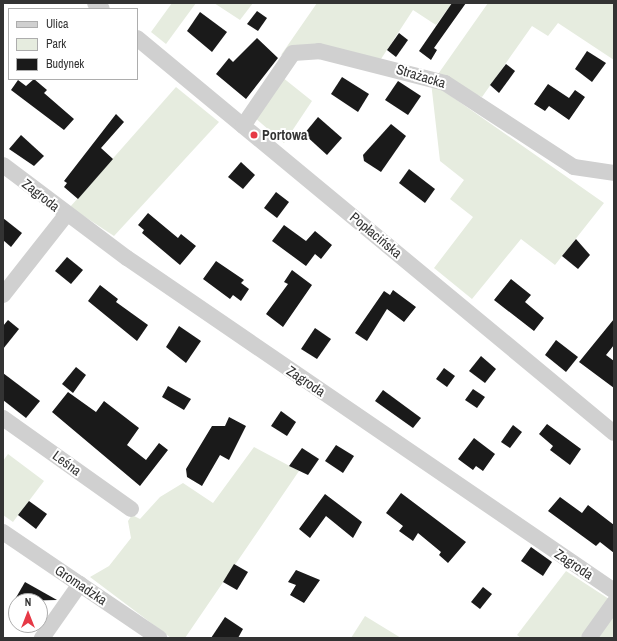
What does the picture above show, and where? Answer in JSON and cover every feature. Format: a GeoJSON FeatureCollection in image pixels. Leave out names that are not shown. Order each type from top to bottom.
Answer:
{"type":"FeatureCollection","features":[{"type":"Feature","properties":{"kind":"street","name":"Popłacińska"},"geometry":{"type":"LineString","coordinates":[[138,39],[614,432]]}},
{"type":"Feature","properties":{"kind":"street","name":"Strażacka"},"geometry":{"type":"LineString","coordinates":[[243,126],[293,53],[319,51],[444,83],[574,167],[614,173]]}},
{"type":"Feature","properties":{"kind":"street","name":"Zagroda"},"geometry":{"type":"LineString","coordinates":[[3,165],[66,215],[614,591]]}},
{"type":"Feature","properties":{"kind":"street"},"geometry":{"type":"LineString","coordinates":[[3,295],[66,215]]}},
{"type":"Feature","properties":{"kind":"street","name":"Leśna"},"geometry":{"type":"LineString","coordinates":[[3,418],[131,509]]}},
{"type":"Feature","properties":{"kind":"street","name":"Gromadzka"},"geometry":{"type":"LineString","coordinates":[[3,532],[159,638]]}},
{"type":"Feature","properties":{"kind":"street"},"geometry":{"type":"LineString","coordinates":[[42,638],[80,584]]}},
{"type":"Feature","properties":{"kind":"street"},"geometry":{"type":"LineString","coordinates":[[589,638],[614,603]]}},
{"type":"Feature","properties":{"kind":"green space"},"geometry":{"type":"Polygon","coordinates":[[[172,3],[196,3],[166,44],[151,32],[172,3]]]}},
{"type":"Feature","properties":{"kind":"green space"},"geometry":{"type":"Polygon","coordinates":[[[214,3],[253,3],[240,20],[214,3]]]}},
{"type":"Feature","properties":{"kind":"green space"},"geometry":{"type":"Polygon","coordinates":[[[317,3],[452,3],[436,25],[413,10],[381,59],[309,44],[281,55],[317,3]]]}},
{"type":"Feature","properties":{"kind":"green space"},"geometry":{"type":"Polygon","coordinates":[[[488,3],[614,3],[614,60],[558,23],[548,36],[532,26],[482,97],[436,77],[488,3]]]}},
{"type":"Feature","properties":{"kind":"green space"},"geometry":{"type":"Polygon","coordinates":[[[282,77],[312,101],[284,143],[254,117],[282,77]]]}},
{"type":"Feature","properties":{"kind":"green space"},"geometry":{"type":"Polygon","coordinates":[[[431,82],[604,203],[555,265],[521,239],[472,299],[434,268],[473,217],[450,199],[464,180],[440,161],[431,82]]]}},
{"type":"Feature","properties":{"kind":"green space"},"geometry":{"type":"Polygon","coordinates":[[[176,87],[219,122],[114,236],[70,207],[176,87]]]}},
{"type":"Feature","properties":{"kind":"green space"},"geometry":{"type":"Polygon","coordinates":[[[254,447],[299,471],[185,638],[171,638],[90,577],[109,566],[131,538],[128,521],[132,515],[140,519],[160,497],[183,483],[213,503],[254,447]]]}},
{"type":"Feature","properties":{"kind":"green space"},"geometry":{"type":"Polygon","coordinates":[[[8,454],[44,481],[13,522],[3,515],[3,461],[8,454]]]}},
{"type":"Feature","properties":{"kind":"green space"},"geometry":{"type":"Polygon","coordinates":[[[566,571],[609,599],[580,638],[521,638],[517,635],[566,571]]]}},
{"type":"Feature","properties":{"kind":"green space"},"geometry":{"type":"Polygon","coordinates":[[[614,612],[614,638],[595,638],[614,612]]]}},
{"type":"Feature","properties":{"kind":"green space"},"geometry":{"type":"Polygon","coordinates":[[[365,616],[401,638],[351,638],[365,616]]]}},
{"type":"Feature","properties":{"kind":"building"},"geometry":{"type":"Polygon","coordinates":[[[452,3],[466,3],[434,48],[437,50],[431,60],[419,51],[452,3]]]}},
{"type":"Feature","properties":{"kind":"building"},"geometry":{"type":"Polygon","coordinates":[[[257,11],[267,18],[258,31],[247,24],[257,11]]]}},
{"type":"Feature","properties":{"kind":"building"},"geometry":{"type":"Polygon","coordinates":[[[200,12],[227,32],[212,52],[187,31],[200,12]]]}},
{"type":"Feature","properties":{"kind":"building"},"geometry":{"type":"Polygon","coordinates":[[[399,33],[408,40],[396,57],[387,50],[399,33]]]}},
{"type":"Feature","properties":{"kind":"building"},"geometry":{"type":"Polygon","coordinates":[[[257,38],[278,58],[246,99],[216,74],[229,58],[233,62],[257,38]]]}},
{"type":"Feature","properties":{"kind":"building"},"geometry":{"type":"Polygon","coordinates":[[[587,51],[606,63],[592,82],[575,69],[587,51]]]}},
{"type":"Feature","properties":{"kind":"building"},"geometry":{"type":"Polygon","coordinates":[[[506,64],[515,71],[499,93],[490,85],[506,64]]]}},
{"type":"Feature","properties":{"kind":"building"},"geometry":{"type":"Polygon","coordinates":[[[342,77],[369,94],[358,112],[331,94],[342,77]]]}},
{"type":"Feature","properties":{"kind":"building"},"geometry":{"type":"Polygon","coordinates":[[[18,80],[26,86],[33,80],[35,80],[47,90],[44,93],[74,119],[64,130],[11,90],[18,80]]]}},
{"type":"Feature","properties":{"kind":"building"},"geometry":{"type":"Polygon","coordinates":[[[398,81],[421,96],[408,115],[385,100],[398,81]]]}},
{"type":"Feature","properties":{"kind":"building"},"geometry":{"type":"Polygon","coordinates":[[[548,84],[569,98],[575,90],[585,97],[569,120],[549,106],[545,111],[534,104],[548,84]]]}},
{"type":"Feature","properties":{"kind":"building"},"geometry":{"type":"Polygon","coordinates":[[[116,114],[124,122],[101,148],[113,159],[78,199],[64,187],[67,183],[64,181],[116,114]]]}},
{"type":"Feature","properties":{"kind":"building"},"geometry":{"type":"Polygon","coordinates":[[[318,117],[342,138],[327,155],[304,134],[318,117]]]}},
{"type":"Feature","properties":{"kind":"building"},"geometry":{"type":"Polygon","coordinates":[[[391,124],[406,136],[381,172],[364,161],[363,155],[391,124]]]}},
{"type":"Feature","properties":{"kind":"building"},"geometry":{"type":"Polygon","coordinates":[[[21,135],[44,156],[34,166],[9,149],[21,135]]]}},
{"type":"Feature","properties":{"kind":"building"},"geometry":{"type":"Polygon","coordinates":[[[241,162],[255,175],[243,189],[228,177],[241,162]]]}},
{"type":"Feature","properties":{"kind":"building"},"geometry":{"type":"Polygon","coordinates":[[[409,169],[435,189],[425,203],[399,183],[409,169]]]}},
{"type":"Feature","properties":{"kind":"building"},"geometry":{"type":"Polygon","coordinates":[[[276,192],[289,202],[277,218],[264,208],[276,192]]]}},
{"type":"Feature","properties":{"kind":"building"},"geometry":{"type":"Polygon","coordinates":[[[148,213],[178,238],[181,234],[196,246],[180,265],[142,233],[144,230],[138,225],[148,213]]]}},
{"type":"Feature","properties":{"kind":"building"},"geometry":{"type":"Polygon","coordinates":[[[3,218],[22,233],[11,247],[3,240],[3,218]]]}},
{"type":"Feature","properties":{"kind":"building"},"geometry":{"type":"Polygon","coordinates":[[[284,225],[306,241],[315,231],[332,245],[321,259],[315,254],[306,266],[272,241],[284,225]]]}},
{"type":"Feature","properties":{"kind":"building"},"geometry":{"type":"Polygon","coordinates":[[[576,239],[590,255],[578,269],[562,256],[576,239]]]}},
{"type":"Feature","properties":{"kind":"building"},"geometry":{"type":"Polygon","coordinates":[[[67,257],[83,270],[71,284],[55,271],[67,257]]]}},
{"type":"Feature","properties":{"kind":"building"},"geometry":{"type":"Polygon","coordinates":[[[216,261],[244,280],[241,283],[249,289],[241,301],[233,295],[230,299],[203,279],[216,261]]]}},
{"type":"Feature","properties":{"kind":"building"},"geometry":{"type":"Polygon","coordinates":[[[292,270],[312,285],[283,327],[266,314],[288,284],[284,282],[292,270]]]}},
{"type":"Feature","properties":{"kind":"building"},"geometry":{"type":"Polygon","coordinates":[[[511,279],[531,295],[525,302],[544,318],[534,331],[494,300],[511,279]]]}},
{"type":"Feature","properties":{"kind":"building"},"geometry":{"type":"Polygon","coordinates":[[[100,285],[118,299],[116,302],[148,325],[137,341],[88,301],[100,285]]]}},
{"type":"Feature","properties":{"kind":"building"},"geometry":{"type":"Polygon","coordinates":[[[393,290],[416,307],[404,322],[387,309],[367,341],[355,333],[384,291],[390,295],[393,290]]]}},
{"type":"Feature","properties":{"kind":"building"},"geometry":{"type":"Polygon","coordinates":[[[614,319],[614,345],[606,355],[614,361],[614,388],[579,362],[614,319]]]}},
{"type":"Feature","properties":{"kind":"building"},"geometry":{"type":"Polygon","coordinates":[[[8,320],[19,329],[3,349],[3,326],[8,320]]]}},
{"type":"Feature","properties":{"kind":"building"},"geometry":{"type":"Polygon","coordinates":[[[179,326],[201,341],[186,363],[166,347],[179,326]]]}},
{"type":"Feature","properties":{"kind":"building"},"geometry":{"type":"Polygon","coordinates":[[[315,328],[331,339],[317,359],[301,349],[315,328]]]}},
{"type":"Feature","properties":{"kind":"building"},"geometry":{"type":"Polygon","coordinates":[[[556,340],[578,357],[566,372],[545,355],[556,340]]]}},
{"type":"Feature","properties":{"kind":"building"},"geometry":{"type":"Polygon","coordinates":[[[481,356],[496,369],[485,383],[469,371],[481,356]]]}},
{"type":"Feature","properties":{"kind":"building"},"geometry":{"type":"Polygon","coordinates":[[[76,367],[86,375],[73,393],[62,384],[76,367]]]}},
{"type":"Feature","properties":{"kind":"building"},"geometry":{"type":"Polygon","coordinates":[[[444,368],[455,376],[447,387],[436,379],[444,368]]]}},
{"type":"Feature","properties":{"kind":"building"},"geometry":{"type":"Polygon","coordinates":[[[3,373],[40,401],[26,418],[3,400],[3,373]]]}},
{"type":"Feature","properties":{"kind":"building"},"geometry":{"type":"Polygon","coordinates":[[[168,386],[191,399],[184,410],[162,397],[168,386]]]}},
{"type":"Feature","properties":{"kind":"building"},"geometry":{"type":"Polygon","coordinates":[[[473,389],[485,397],[477,408],[465,400],[473,389]]]}},
{"type":"Feature","properties":{"kind":"building"},"geometry":{"type":"Polygon","coordinates":[[[383,390],[421,418],[413,428],[375,401],[383,390]]]}},
{"type":"Feature","properties":{"kind":"building"},"geometry":{"type":"Polygon","coordinates":[[[68,392],[96,412],[104,401],[139,428],[127,445],[146,460],[159,443],[168,450],[140,486],[52,412],[68,392]]]}},
{"type":"Feature","properties":{"kind":"building"},"geometry":{"type":"Polygon","coordinates":[[[281,411],[296,422],[287,436],[271,426],[281,411]]]}},
{"type":"Feature","properties":{"kind":"building"},"geometry":{"type":"Polygon","coordinates":[[[229,417],[246,426],[229,460],[220,455],[202,486],[187,477],[186,469],[212,426],[225,426],[229,417]]]}},
{"type":"Feature","properties":{"kind":"building"},"geometry":{"type":"Polygon","coordinates":[[[547,424],[581,449],[570,465],[550,450],[553,446],[539,434],[547,424]]]}},
{"type":"Feature","properties":{"kind":"building"},"geometry":{"type":"Polygon","coordinates":[[[513,425],[522,432],[510,448],[501,442],[513,425]]]}},
{"type":"Feature","properties":{"kind":"building"},"geometry":{"type":"Polygon","coordinates":[[[474,438],[495,454],[483,471],[476,466],[473,470],[458,459],[474,438]]]}},
{"type":"Feature","properties":{"kind":"building"},"geometry":{"type":"Polygon","coordinates":[[[336,445],[354,456],[343,473],[325,461],[336,445]]]}},
{"type":"Feature","properties":{"kind":"building"},"geometry":{"type":"Polygon","coordinates":[[[302,448],[319,459],[308,475],[289,466],[302,448]]]}},
{"type":"Feature","properties":{"kind":"building"},"geometry":{"type":"Polygon","coordinates":[[[401,493],[466,542],[448,563],[439,555],[441,552],[418,533],[413,541],[399,531],[403,526],[386,513],[401,493]]]}},
{"type":"Feature","properties":{"kind":"building"},"geometry":{"type":"Polygon","coordinates":[[[325,494],[362,522],[353,538],[326,516],[310,538],[299,529],[325,494]]]}},
{"type":"Feature","properties":{"kind":"building"},"geometry":{"type":"Polygon","coordinates":[[[560,497],[582,513],[588,505],[614,525],[614,553],[600,542],[596,546],[548,511],[560,497]]]}},
{"type":"Feature","properties":{"kind":"building"},"geometry":{"type":"Polygon","coordinates":[[[29,501],[47,514],[36,529],[18,515],[29,501]]]}},
{"type":"Feature","properties":{"kind":"building"},"geometry":{"type":"Polygon","coordinates":[[[531,547],[552,562],[543,576],[521,561],[531,547]]]}},
{"type":"Feature","properties":{"kind":"building"},"geometry":{"type":"Polygon","coordinates":[[[234,564],[248,572],[237,590],[223,582],[234,564]]]}},
{"type":"Feature","properties":{"kind":"building"},"geometry":{"type":"Polygon","coordinates":[[[296,570],[320,580],[304,603],[290,595],[296,585],[288,582],[296,570]]]}},
{"type":"Feature","properties":{"kind":"building"},"geometry":{"type":"Polygon","coordinates":[[[25,582],[45,593],[19,593],[25,582]]]}},
{"type":"Feature","properties":{"kind":"building"},"geometry":{"type":"Polygon","coordinates":[[[483,587],[492,594],[480,609],[471,602],[483,587]]]}},
{"type":"Feature","properties":{"kind":"building"},"geometry":{"type":"Polygon","coordinates":[[[48,595],[57,600],[48,600],[48,595]]]}},
{"type":"Feature","properties":{"kind":"building"},"geometry":{"type":"Polygon","coordinates":[[[225,617],[243,629],[238,638],[211,638],[225,617]]]}},
{"type":"Feature","properties":{"kind":"place","name":"Portowa"},"geometry":{"type":"Point","coordinates":[254,135]}}]}
